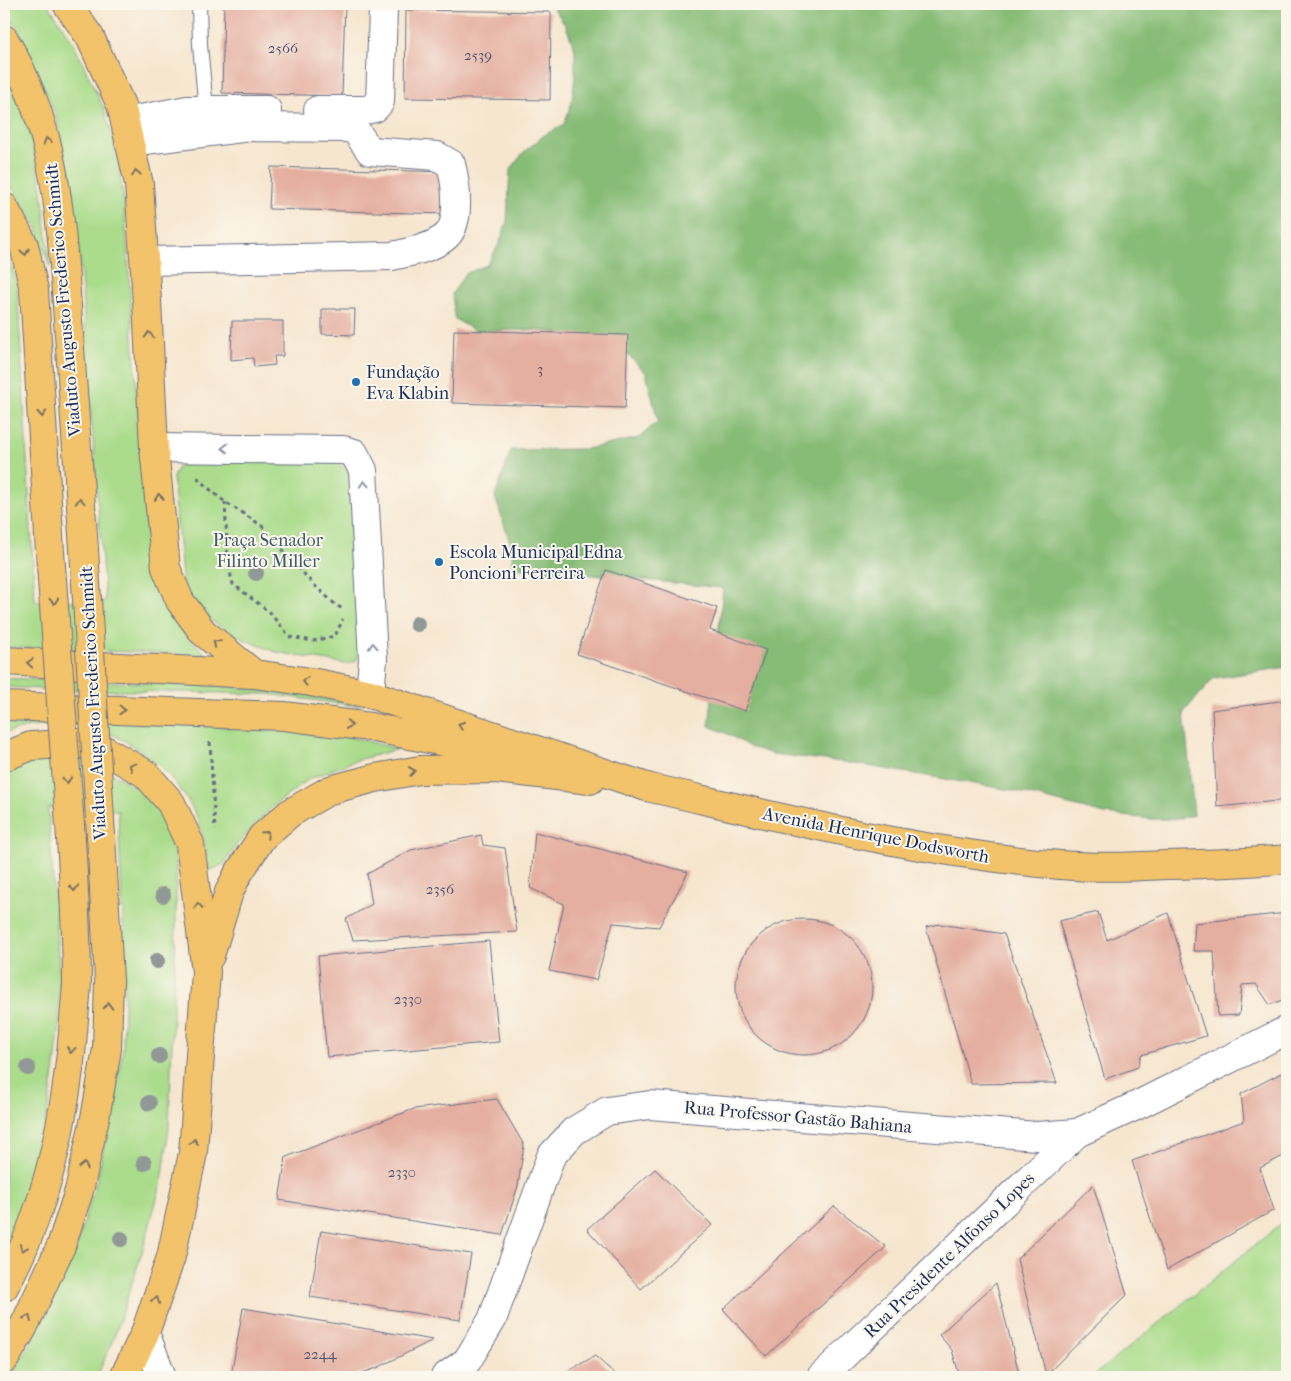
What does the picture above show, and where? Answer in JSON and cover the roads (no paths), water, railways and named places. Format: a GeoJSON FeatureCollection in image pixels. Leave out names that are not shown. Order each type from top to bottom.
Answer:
{"type":"FeatureCollection","features":[{"type":"Feature","properties":{"kind":"main road"},"geometry":{"type":"LineString","coordinates":[[67,4],[90,37],[121,105],[139,184],[154,448],[166,568],[180,601],[203,632],[254,674]]}},
{"type":"Feature","properties":{"kind":"main road","name":"Viaduto Augusto Frederico Schmidt"},"geometry":{"type":"LineString","coordinates":[[4,39],[19,64],[37,110],[49,147],[56,184],[64,268],[84,549],[109,980],[107,1049],[96,1114],[79,1191],[61,1246],[24,1328],[4,1360]]}},
{"type":"Feature","properties":{"kind":"main road"},"geometry":{"type":"LineString","coordinates":[[4,207],[24,245],[34,290],[50,552],[76,907],[77,985],[67,1088],[55,1151],[39,1207],[4,1287]]}},
{"type":"Feature","properties":{"kind":"main road"},"geometry":{"type":"LineString","coordinates":[[4,661],[254,674],[290,678],[370,694],[646,787]]}},
{"type":"Feature","properties":{"kind":"main road"},"geometry":{"type":"LineString","coordinates":[[4,706],[284,716],[370,728],[607,774]]}},
{"type":"Feature","properties":{"kind":"main road"},"geometry":{"type":"LineString","coordinates":[[4,756],[31,746],[78,743],[106,751],[146,774],[171,803],[190,844],[206,972]]}},
{"type":"Feature","properties":{"kind":"main road"},"geometry":{"type":"LineString","coordinates":[[124,1377],[144,1333],[170,1257],[193,1153],[206,972],[229,892],[238,874],[262,837],[290,812],[330,790],[375,778],[420,770],[496,769],[646,787]]}},
{"type":"Feature","properties":{"kind":"main road","name":"Avenida Henrique Dodsworth"},"geometry":{"type":"LineString","coordinates":[[646,787],[877,839],[968,856],[1062,866],[1125,867],[1244,863],[1287,859]]}},
{"type":"Feature","properties":{"kind":"street"},"geometry":{"type":"LineString","coordinates":[[127,132],[187,110],[365,110],[375,108],[380,102],[383,10]]}},
{"type":"Feature","properties":{"kind":"street"},"geometry":{"type":"LineString","coordinates":[[127,132],[250,127],[348,128],[356,131],[370,151],[437,156],[451,164],[455,180],[456,219],[445,237],[425,248],[392,256],[144,261]]}},
{"type":"Feature","properties":{"kind":"street"},"geometry":{"type":"LineString","coordinates":[[154,448],[343,450],[354,453],[363,470],[373,659],[370,694]]}},
{"type":"Feature","properties":{"kind":"street","name":"Rua Professor Gastão Bahiana"},"geometry":{"type":"LineString","coordinates":[[446,1377],[467,1361],[492,1320],[551,1156],[574,1131],[607,1111],[650,1105],[1037,1136],[1077,1133],[1138,1105],[1287,1030]]}},
{"type":"Feature","properties":{"kind":"street","name":"Rua Presidente Alfonso Lopes"},"geometry":{"type":"LineString","coordinates":[[821,1377],[1077,1133]]}},
{"type":"Feature","properties":{"kind":"street"},"geometry":{"type":"LineString","coordinates":[[144,1333],[162,1377]]}},
{"type":"Feature","properties":{"kind":"lane"},"geometry":{"type":"LineString","coordinates":[[199,4],[200,46],[206,110]]}},
{"type":"Feature","properties":{"kind":"place","name":"Fundação Eva Klabin"},"geometry":{"type":"Point","coordinates":[356,382]}},
{"type":"Feature","properties":{"kind":"place","name":"Escola Municipal Edna Poncioni Ferreira"},"geometry":{"type":"Point","coordinates":[439,562]}},
{"type":"Feature","properties":{"kind":"park label","name":"Praça Senador Filinto Miller"},"geometry":{"type":"Point","coordinates":[268,550]}}]}
